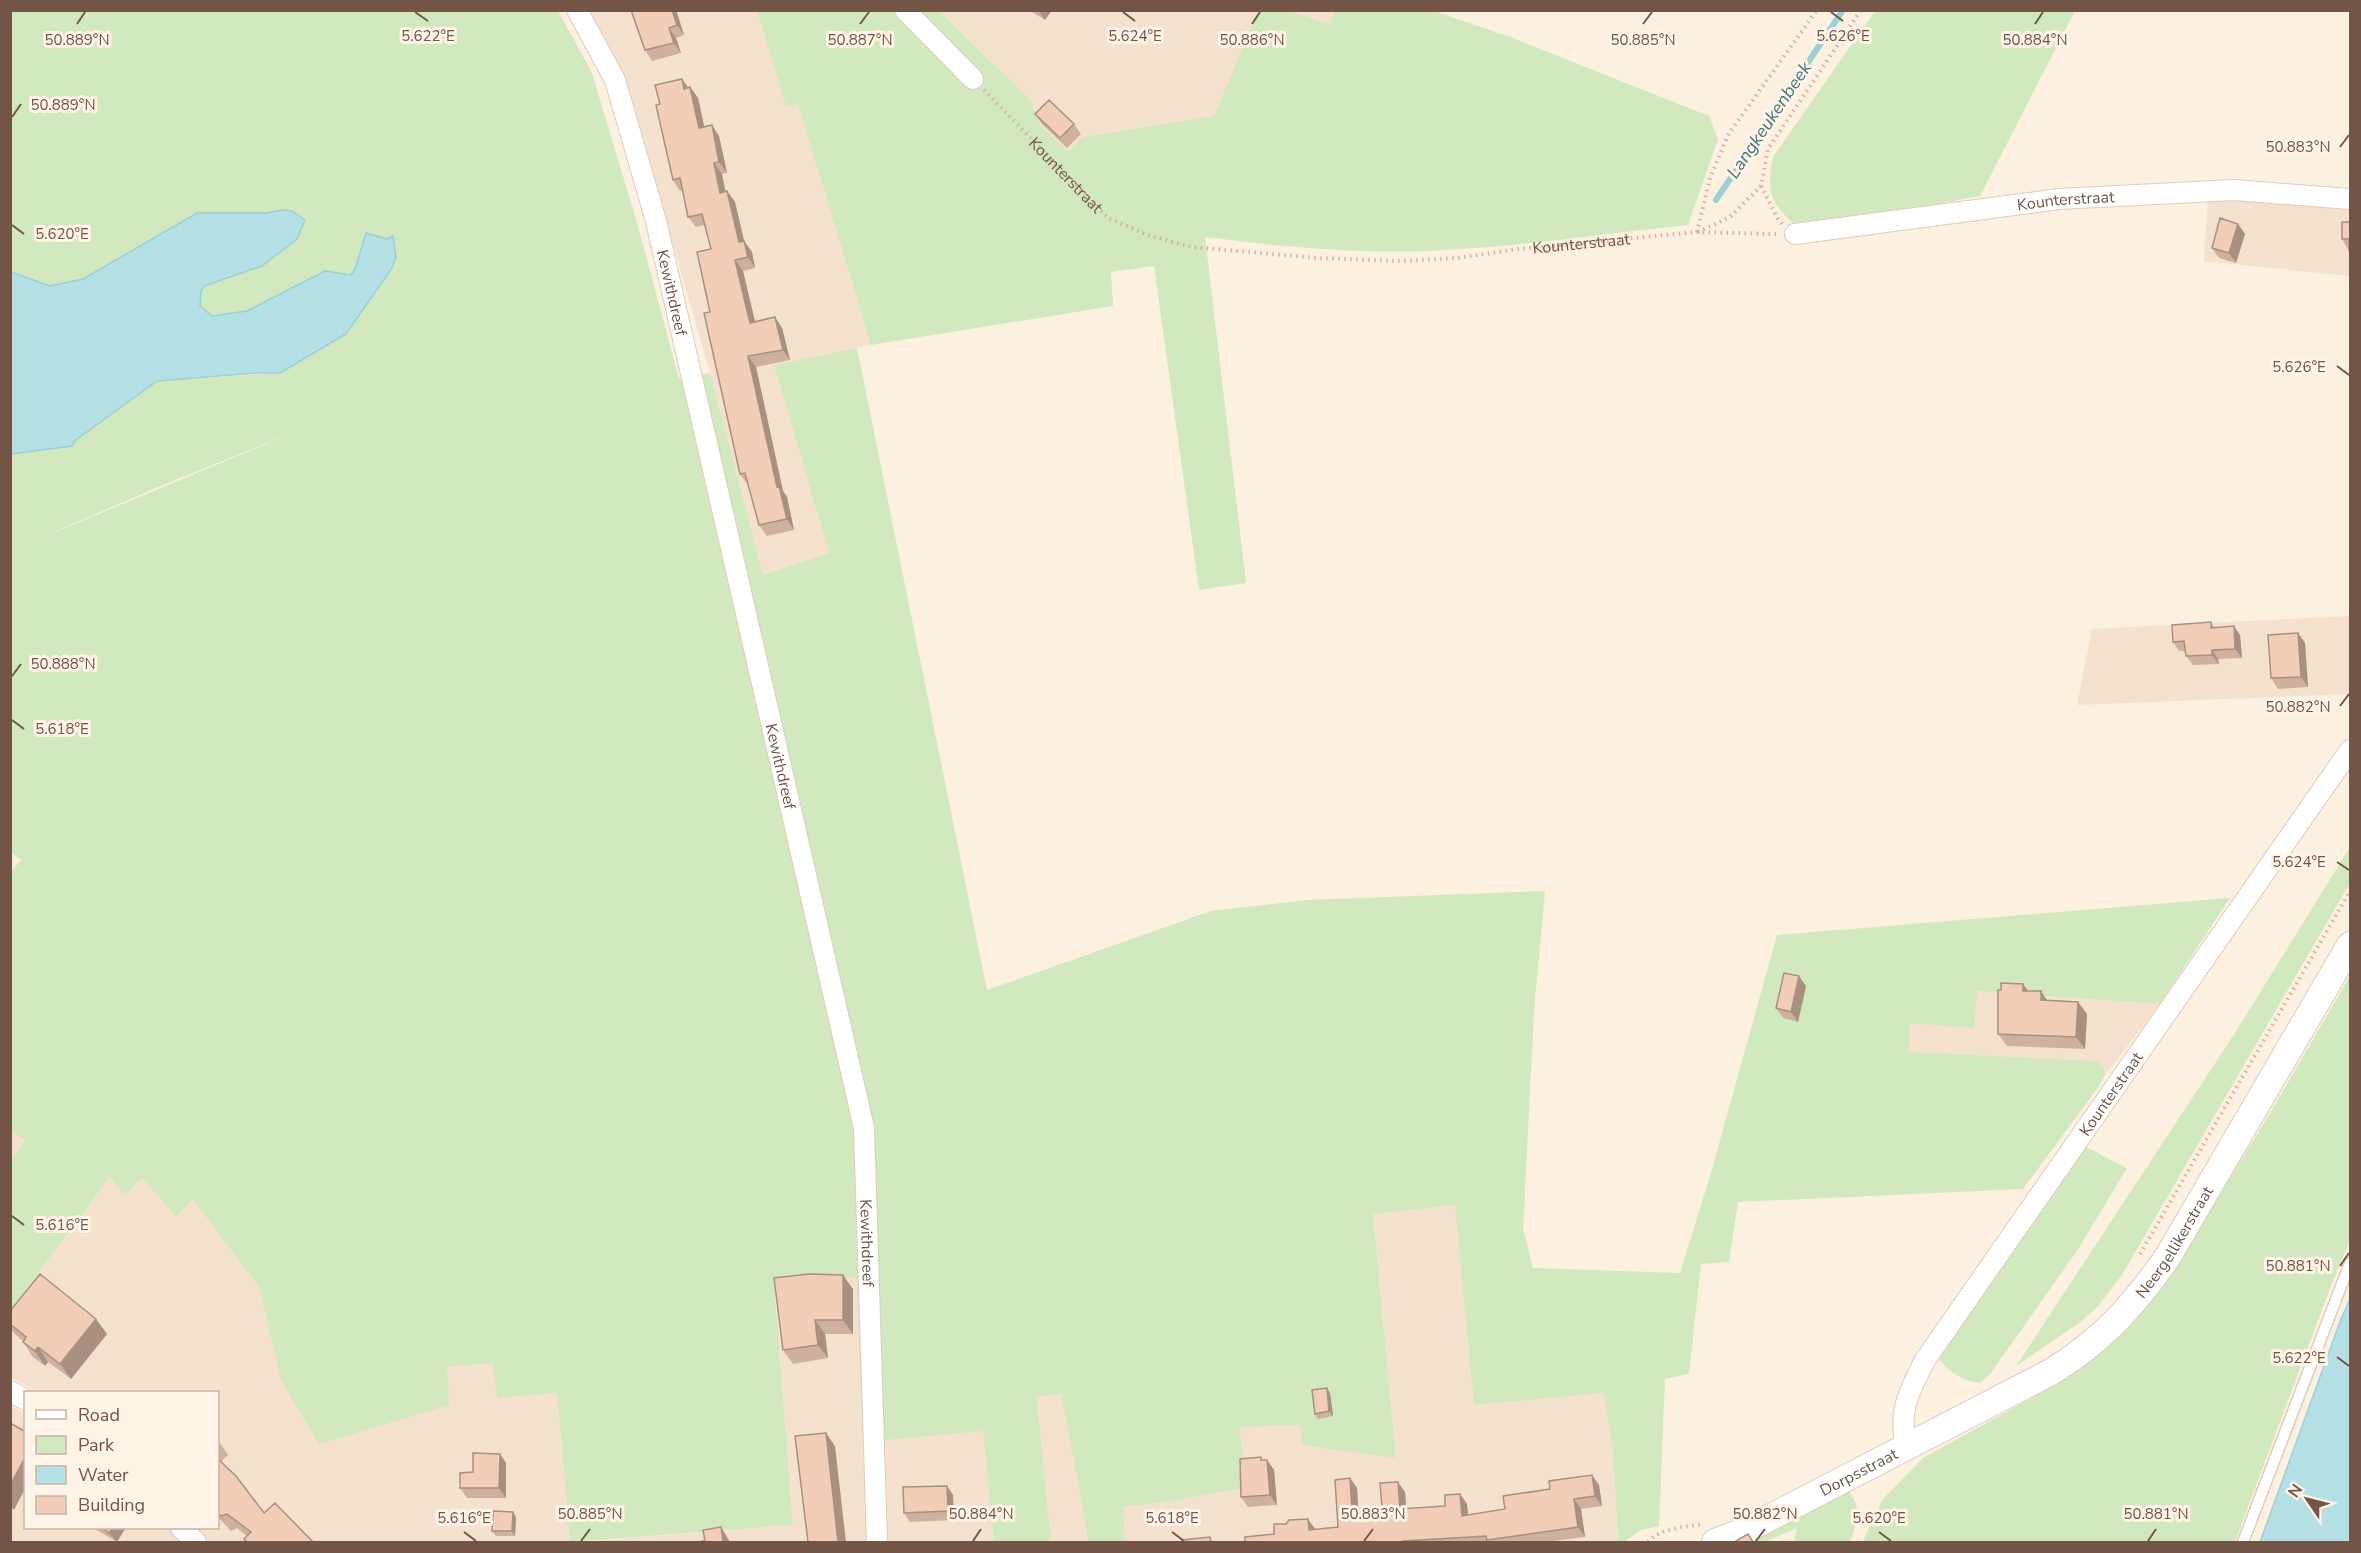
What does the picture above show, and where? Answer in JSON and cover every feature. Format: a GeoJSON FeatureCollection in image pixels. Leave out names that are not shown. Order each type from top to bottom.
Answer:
{"type":"FeatureCollection","features":[{"type":"Feature","properties":{"kind":"street","name":"Kewithdreef"},"geometry":{"type":"LineString","coordinates":[[577,10],[615,80],[656,221],[864,1128],[877,1542]]}},
{"type":"Feature","properties":{"kind":"street"},"geometry":{"type":"LineString","coordinates":[[904,10],[973,79]]}},
{"type":"Feature","properties":{"kind":"street","name":"Kounterstraat"},"geometry":{"type":"LineString","coordinates":[[1795,234],[2059,199],[2234,190],[2350,199]]}},
{"type":"Feature","properties":{"kind":"street","name":"Kounterstraat"},"geometry":{"type":"LineString","coordinates":[[1906,1448],[1902,1429],[1906,1397],[1925,1360],[2350,750]]}},
{"type":"Feature","properties":{"kind":"street","name":"Neergellikerstraat"},"geometry":{"type":"LineString","coordinates":[[1906,1448],[2051,1372],[2080,1354],[2135,1302],[2167,1258],[2199,1206],[2350,945]]}},
{"type":"Feature","properties":{"kind":"street"},"geometry":{"type":"LineString","coordinates":[[10,1391],[24,1399]]}},
{"type":"Feature","properties":{"kind":"street","name":"Dorpsstraat"},"geometry":{"type":"LineString","coordinates":[[1715,1542],[1748,1529],[1906,1448]]}},
{"type":"Feature","properties":{"kind":"street"},"geometry":{"type":"LineString","coordinates":[[183,1529],[196,1542]]}},
{"type":"Feature","properties":{"kind":"lane"},"geometry":{"type":"LineString","coordinates":[[2243,1542],[2350,1263]]}},
{"type":"Feature","properties":{"kind":"path"},"geometry":{"type":"LineString","coordinates":[[1697,232],[1710,178],[1728,135],[1817,10]]}},
{"type":"Feature","properties":{"kind":"path"},"geometry":{"type":"LineString","coordinates":[[1697,232],[1730,217],[1761,186],[1768,149],[1861,10]]}},
{"type":"Feature","properties":{"kind":"path","name":"Kounterstraat"},"geometry":{"type":"LineString","coordinates":[[973,79],[1108,218],[1150,236],[1192,247],[1318,258],[1401,261],[1457,258],[1518,249],[1697,232],[1795,234]]}},
{"type":"Feature","properties":{"kind":"path"},"geometry":{"type":"LineString","coordinates":[[1761,186],[1779,221],[1795,234]]}},
{"type":"Feature","properties":{"kind":"path"},"geometry":{"type":"LineString","coordinates":[[2138,1259],[2350,891]]}},
{"type":"Feature","properties":{"kind":"shaded area"},"geometry":{"type":"Polygon","coordinates":[[[588,11],[757,11],[786,106],[798,103],[871,345],[774,365],[829,553],[762,575],[710,373],[625,77],[588,11]]]}},
{"type":"Feature","properties":{"kind":"shaded area"},"geometry":{"type":"Polygon","coordinates":[[[939,11],[1258,11],[1214,116],[1082,137],[1070,152],[1041,126],[1031,101],[939,11]]]}},
{"type":"Feature","properties":{"kind":"shaded area"},"geometry":{"type":"Polygon","coordinates":[[[1288,11],[1334,11],[1330,24],[1288,11]]]}},
{"type":"Feature","properties":{"kind":"shaded area"},"geometry":{"type":"Polygon","coordinates":[[[2208,196],[2350,209],[2350,276],[2204,261],[2208,196]]]}},
{"type":"Feature","properties":{"kind":"shaded area"},"geometry":{"type":"Polygon","coordinates":[[[2350,616],[2350,694],[2077,705],[2092,629],[2350,616]]]}},
{"type":"Feature","properties":{"kind":"shaded area"},"geometry":{"type":"Polygon","coordinates":[[[1977,991],[2160,1004],[2105,1075],[2104,1067],[1907,1052],[1910,1023],[1977,991]]]}},
{"type":"Feature","properties":{"kind":"shaded area"},"geometry":{"type":"Polygon","coordinates":[[[11,1130],[25,1140],[11,1160],[11,1130]]]}},
{"type":"Feature","properties":{"kind":"shaded area"},"geometry":{"type":"Polygon","coordinates":[[[111,1176],[142,1178],[176,1217],[193,1200],[259,1287],[281,1380],[494,1363],[497,1398],[557,1393],[570,1542],[11,1542],[11,1405],[24,1413],[24,1529],[219,1529],[219,1391],[35,1391],[11,1377],[10,1309],[111,1176]]]}},
{"type":"Feature","properties":{"kind":"shaded area"},"geometry":{"type":"Polygon","coordinates":[[[1456,1205],[1474,1405],[1605,1393],[1613,1450],[1618,1542],[1125,1542],[1122,1507],[1166,1502],[1244,1488],[1240,1427],[1300,1425],[1396,1458],[1373,1213],[1456,1205]]]}},
{"type":"Feature","properties":{"kind":"shaded area"},"geometry":{"type":"Polygon","coordinates":[[[856,1277],[863,1441],[984,1430],[994,1542],[581,1542],[793,1525],[774,1283],[856,1277]]]}},
{"type":"Feature","properties":{"kind":"shaded area"},"geometry":{"type":"Polygon","coordinates":[[[1062,1394],[1088,1542],[1051,1542],[1037,1396],[1062,1394]]]}},
{"type":"Feature","properties":{"kind":"green space"},"geometry":{"type":"Polygon","coordinates":[[[1258,10],[1288,11],[1330,24],[1334,11],[1434,11],[1513,38],[1709,116],[1718,139],[1688,225],[1506,246],[1415,251],[1324,249],[1205,237],[1246,583],[1199,590],[1154,266],[1111,272],[1113,306],[871,345],[798,104],[786,106],[757,11],[939,11],[1031,101],[1041,126],[1069,152],[1082,137],[1214,116],[1258,10]]]}},
{"type":"Feature","properties":{"kind":"green space"},"geometry":{"type":"Polygon","coordinates":[[[11,11],[558,11],[592,73],[638,226],[679,379],[710,373],[763,575],[829,553],[774,365],[857,348],[987,990],[1211,911],[1307,900],[1545,891],[1534,1011],[1523,1228],[1533,1268],[1680,1273],[1711,1173],[1777,935],[2230,898],[2160,1004],[1977,991],[1974,1028],[1910,1023],[1908,1052],[2096,1061],[2104,1067],[2105,1075],[2097,1089],[2023,1189],[1738,1202],[1729,1262],[1701,1264],[1689,1374],[1665,1379],[1659,1526],[1641,1530],[1624,1542],[1618,1542],[1613,1450],[1604,1393],[1474,1405],[1455,1205],[1373,1214],[1396,1458],[1302,1445],[1300,1425],[1240,1427],[1245,1488],[1123,1507],[1125,1542],[1088,1542],[1061,1394],[1037,1397],[1051,1542],[994,1542],[983,1431],[863,1442],[856,1277],[774,1283],[793,1525],[570,1542],[557,1393],[497,1398],[493,1363],[447,1367],[449,1405],[319,1444],[281,1380],[259,1287],[193,1200],[176,1217],[142,1178],[125,1195],[110,1177],[11,1309],[11,1160],[25,1140],[10,1130],[10,873],[21,860],[10,852],[11,454],[72,446],[75,440],[157,381],[280,373],[346,334],[392,268],[396,257],[387,239],[367,233],[351,275],[325,271],[247,311],[212,316],[200,306],[201,291],[204,286],[262,266],[283,210],[265,213],[198,213],[83,279],[50,286],[11,272],[11,11]],[[307,427],[158,487],[52,533],[307,427]]]}},
{"type":"Feature","properties":{"kind":"green space"},"geometry":{"type":"Polygon","coordinates":[[[1875,11],[2075,11],[1980,196],[1835,223],[1793,223],[1778,208],[1771,193],[1770,177],[1773,157],[1875,11]]]}},
{"type":"Feature","properties":{"kind":"green space"},"geometry":{"type":"Polygon","coordinates":[[[2350,847],[2350,883],[2122,1275],[2099,1305],[2082,1321],[2016,1366],[2235,1033],[2350,847]]]}},
{"type":"Feature","properties":{"kind":"green space"},"geometry":{"type":"Polygon","coordinates":[[[2350,976],[2350,1240],[2235,1542],[1863,1542],[1883,1499],[1923,1458],[2046,1390],[2096,1356],[2124,1333],[2162,1288],[2269,1115],[2350,976]]]}},
{"type":"Feature","properties":{"kind":"green space"},"geometry":{"type":"Polygon","coordinates":[[[2082,1145],[2127,1168],[2077,1251],[1990,1374],[1980,1383],[1966,1380],[1947,1368],[1934,1351],[2082,1145]]]}},
{"type":"Feature","properties":{"kind":"green space"},"geometry":{"type":"Polygon","coordinates":[[[1849,1491],[1857,1510],[1850,1542],[1794,1542],[1797,1528],[1765,1542],[1757,1542],[1753,1536],[1849,1491]]]}},
{"type":"Feature","properties":{"kind":"water"},"geometry":{"type":"Polygon","coordinates":[[[292,211],[305,220],[297,239],[262,266],[204,286],[201,291],[200,306],[212,316],[247,311],[325,271],[351,275],[366,233],[387,239],[393,236],[396,257],[392,268],[346,334],[280,373],[157,381],[76,440],[72,446],[11,454],[11,272],[50,286],[83,279],[197,213],[265,213],[292,211]]]}},
{"type":"Feature","properties":{"kind":"water"},"geometry":{"type":"Polygon","coordinates":[[[2350,1299],[2350,1542],[2260,1542],[2341,1319],[2350,1299]]]}},
{"type":"Feature","properties":{"kind":"building"},"geometry":{"type":"Polygon","coordinates":[[[631,10],[672,10],[677,25],[669,28],[674,43],[645,50],[631,10]]]}},
{"type":"Feature","properties":{"kind":"building"},"geometry":{"type":"Polygon","coordinates":[[[682,79],[684,89],[690,87],[699,128],[712,125],[719,162],[714,163],[720,193],[727,191],[739,242],[744,241],[748,257],[735,260],[750,323],[775,317],[783,350],[748,356],[777,487],[779,486],[787,519],[759,525],[745,473],[740,474],[704,313],[710,312],[697,252],[711,249],[702,214],[688,217],[680,178],[673,180],[656,105],[660,104],[655,85],[682,79]]]}},
{"type":"Feature","properties":{"kind":"building"},"geometry":{"type":"Polygon","coordinates":[[[1049,100],[1074,124],[1060,138],[1035,114],[1049,100]]]}},
{"type":"Feature","properties":{"kind":"building"},"geometry":{"type":"Polygon","coordinates":[[[2220,218],[2238,224],[2229,253],[2212,248],[2220,218]]]}},
{"type":"Feature","properties":{"kind":"building"},"geometry":{"type":"Polygon","coordinates":[[[2342,222],[2350,222],[2350,250],[2349,239],[2342,239],[2342,222]]]}},
{"type":"Feature","properties":{"kind":"building"},"geometry":{"type":"Polygon","coordinates":[[[2211,622],[2211,628],[2234,626],[2235,649],[2212,650],[2212,655],[2186,656],[2184,641],[2173,642],[2172,625],[2211,622]]]}},
{"type":"Feature","properties":{"kind":"building"},"geometry":{"type":"Polygon","coordinates":[[[2298,633],[2301,677],[2271,678],[2268,635],[2298,633]]]}},
{"type":"Feature","properties":{"kind":"building"},"geometry":{"type":"Polygon","coordinates":[[[1784,973],[1799,976],[1791,1012],[1776,1008],[1784,973]]]}},
{"type":"Feature","properties":{"kind":"building"},"geometry":{"type":"Polygon","coordinates":[[[2001,983],[2023,984],[2023,991],[2041,991],[2041,1000],[2078,1002],[2076,1037],[1998,1034],[1998,990],[2001,990],[2001,983]]]}},
{"type":"Feature","properties":{"kind":"building"},"geometry":{"type":"Polygon","coordinates":[[[40,1274],[96,1319],[60,1364],[38,1347],[35,1351],[23,1342],[26,1337],[10,1324],[10,1311],[40,1274]]]}},
{"type":"Feature","properties":{"kind":"building"},"geometry":{"type":"Polygon","coordinates":[[[809,1274],[843,1275],[843,1320],[815,1320],[818,1345],[783,1350],[774,1278],[809,1274]]]}},
{"type":"Feature","properties":{"kind":"building"},"geometry":{"type":"Polygon","coordinates":[[[1327,1388],[1329,1411],[1315,1414],[1312,1390],[1327,1388]]]}},
{"type":"Feature","properties":{"kind":"building"},"geometry":{"type":"Polygon","coordinates":[[[10,1423],[24,1431],[24,1460],[10,1485],[10,1423]]]}},
{"type":"Feature","properties":{"kind":"building"},"geometry":{"type":"Polygon","coordinates":[[[826,1433],[838,1542],[808,1542],[795,1436],[826,1433]]]}},
{"type":"Feature","properties":{"kind":"building"},"geometry":{"type":"Polygon","coordinates":[[[473,1453],[500,1454],[499,1488],[460,1488],[460,1473],[473,1472],[473,1453]]]}},
{"type":"Feature","properties":{"kind":"building"},"geometry":{"type":"Polygon","coordinates":[[[1261,1457],[1261,1460],[1267,1460],[1270,1495],[1241,1497],[1240,1459],[1261,1457]]]}},
{"type":"Feature","properties":{"kind":"building"},"geometry":{"type":"Polygon","coordinates":[[[219,1460],[236,1476],[264,1513],[275,1503],[313,1542],[247,1542],[244,1539],[251,1532],[227,1514],[221,1516],[219,1514],[219,1460]]]}},
{"type":"Feature","properties":{"kind":"building"},"geometry":{"type":"Polygon","coordinates":[[[1592,1475],[1595,1496],[1574,1499],[1578,1527],[1487,1540],[1486,1536],[1403,1542],[1245,1542],[1245,1537],[1274,1534],[1274,1524],[1286,1524],[1289,1520],[1308,1519],[1309,1530],[1338,1527],[1335,1480],[1350,1478],[1352,1509],[1382,1507],[1380,1483],[1398,1482],[1400,1509],[1445,1506],[1445,1495],[1460,1494],[1462,1516],[1505,1509],[1503,1496],[1550,1489],[1549,1481],[1592,1475]]]}},
{"type":"Feature","properties":{"kind":"building"},"geometry":{"type":"Polygon","coordinates":[[[947,1486],[948,1511],[904,1513],[903,1487],[947,1486]]]}},
{"type":"Feature","properties":{"kind":"building"},"geometry":{"type":"Polygon","coordinates":[[[493,1511],[513,1512],[512,1531],[492,1531],[493,1511]]]}},
{"type":"Feature","properties":{"kind":"building"},"geometry":{"type":"Polygon","coordinates":[[[721,1527],[723,1542],[702,1542],[705,1541],[703,1530],[721,1527]]]}},
{"type":"Feature","properties":{"kind":"building"},"geometry":{"type":"Polygon","coordinates":[[[1748,1534],[1753,1542],[1734,1542],[1748,1534]]]}},
{"type":"Feature","properties":{"kind":"building"},"geometry":{"type":"Polygon","coordinates":[[[1210,1537],[1211,1542],[1182,1542],[1182,1540],[1210,1537]]]}},
{"type":"Feature","properties":{"kind":"waterway","name":"Langkeukenbeek"},"geometry":{"type":"LineString","coordinates":[[1716,200],[1843,10]]}}]}
